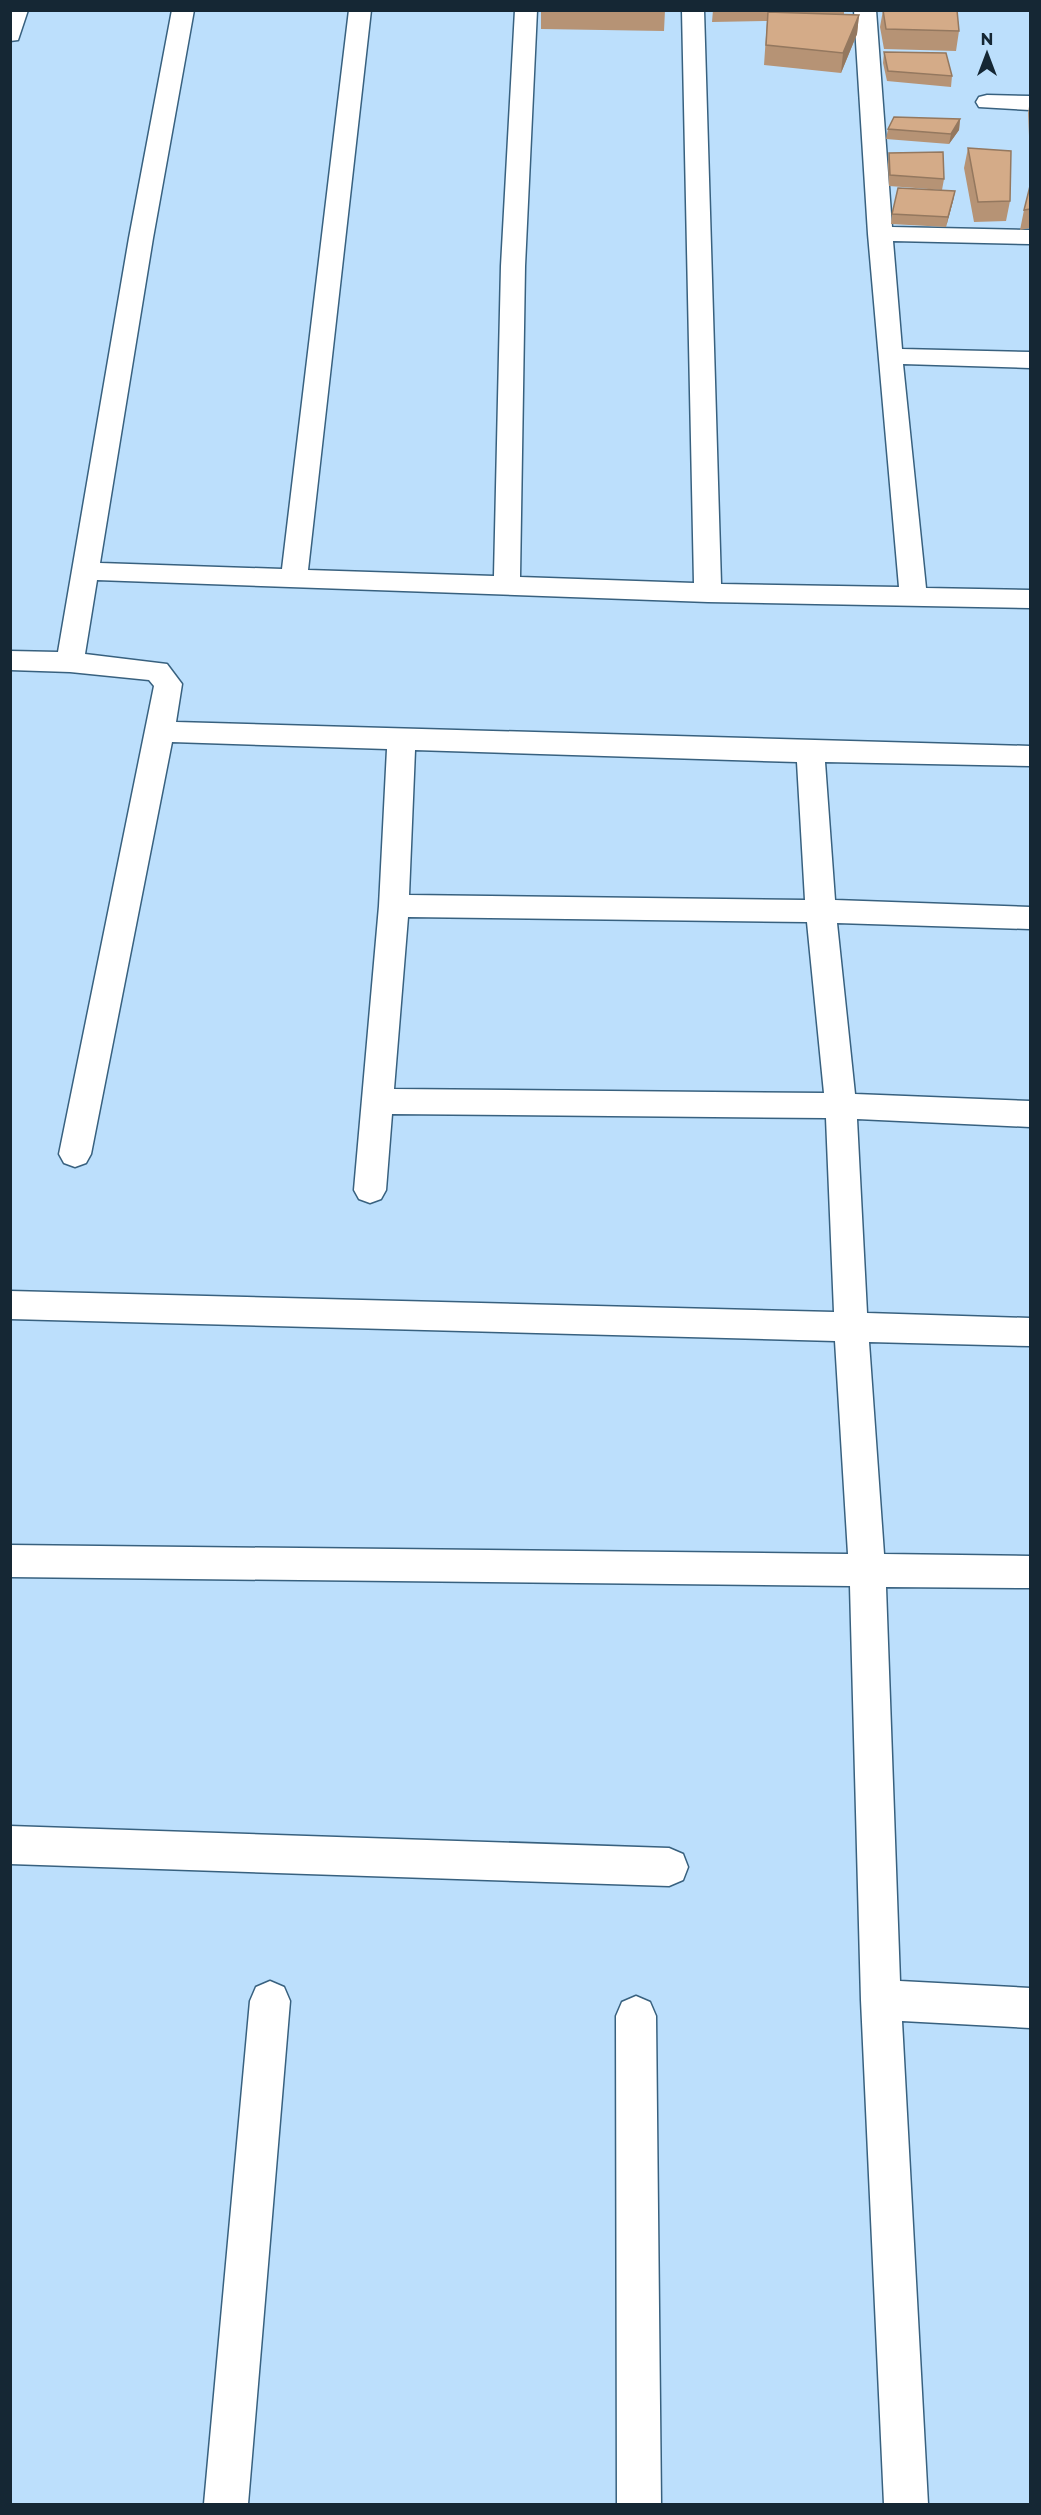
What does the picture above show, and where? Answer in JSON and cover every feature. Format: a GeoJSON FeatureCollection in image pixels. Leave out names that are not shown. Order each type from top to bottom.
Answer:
{"type":"FeatureCollection","features":[{"type":"Feature","properties":{"kind":"street"},"geometry":{"type":"LineString","coordinates":[[10,35],[18,10]]}},
{"type":"Feature","properties":{"kind":"street"},"geometry":{"type":"LineString","coordinates":[[69,662],[183,10]]}},
{"type":"Feature","properties":{"kind":"street"},"geometry":{"type":"LineString","coordinates":[[294,580],[360,10]]}},
{"type":"Feature","properties":{"kind":"street"},"geometry":{"type":"LineString","coordinates":[[507,587],[513,266],[526,10]]}},
{"type":"Feature","properties":{"kind":"street"},"geometry":{"type":"LineString","coordinates":[[693,10],[693,107],[708,593]]}},
{"type":"Feature","properties":{"kind":"street"},"geometry":{"type":"LineString","coordinates":[[865,10],[890,356],[913,595]]}},
{"type":"Feature","properties":{"kind":"street"},"geometry":{"type":"LineString","coordinates":[[987,102],[1030,103]]}},
{"type":"Feature","properties":{"kind":"street"},"geometry":{"type":"LineString","coordinates":[[880,234],[1030,237]]}},
{"type":"Feature","properties":{"kind":"street"},"geometry":{"type":"LineString","coordinates":[[890,356],[1030,360]]}},
{"type":"Feature","properties":{"kind":"street"},"geometry":{"type":"LineString","coordinates":[[85,571],[708,593],[913,595],[1030,599]]}},
{"type":"Feature","properties":{"kind":"street"},"geometry":{"type":"LineString","coordinates":[[10,660],[69,662],[146,669],[157,671],[164,676],[168,684],[75,1154]]}},
{"type":"Feature","properties":{"kind":"street"},"geometry":{"type":"LineString","coordinates":[[160,732],[401,741],[1030,756]]}},
{"type":"Feature","properties":{"kind":"street"},"geometry":{"type":"LineString","coordinates":[[370,1190],[394,906],[401,741]]}},
{"type":"Feature","properties":{"kind":"street"},"geometry":{"type":"LineString","coordinates":[[810,752],[821,911],[841,1106],[851,1326],[867,1569],[881,2000],[906,2505]]}},
{"type":"Feature","properties":{"kind":"street"},"geometry":{"type":"LineString","coordinates":[[394,906],[821,911],[1030,918]]}},
{"type":"Feature","properties":{"kind":"street"},"geometry":{"type":"LineString","coordinates":[[378,1101],[841,1106],[1030,1114]]}},
{"type":"Feature","properties":{"kind":"street"},"geometry":{"type":"LineString","coordinates":[[10,1305],[1030,1332]]}},
{"type":"Feature","properties":{"kind":"street"},"geometry":{"type":"LineString","coordinates":[[10,1561],[1030,1572]]}},
{"type":"Feature","properties":{"kind":"street"},"geometry":{"type":"LineString","coordinates":[[10,1845],[669,1867]]}},
{"type":"Feature","properties":{"kind":"street"},"geometry":{"type":"LineString","coordinates":[[881,2000],[1030,2008]]}},
{"type":"Feature","properties":{"kind":"street"},"geometry":{"type":"LineString","coordinates":[[226,2505],[270,2001]]}},
{"type":"Feature","properties":{"kind":"street"},"geometry":{"type":"LineString","coordinates":[[636,2016],[639,2505]]}},
{"type":"Feature","properties":{"kind":"building"},"geometry":{"type":"Polygon","coordinates":[[[883,10],[957,10],[959,31],[886,29],[883,10]]]}},
{"type":"Feature","properties":{"kind":"building"},"geometry":{"type":"Polygon","coordinates":[[[768,12],[859,15],[843,53],[766,45],[768,12]]]}},
{"type":"Feature","properties":{"kind":"building"},"geometry":{"type":"Polygon","coordinates":[[[884,52],[946,53],[952,76],[888,71],[884,52]]]}},
{"type":"Feature","properties":{"kind":"building"},"geometry":{"type":"Polygon","coordinates":[[[894,117],[960,119],[951,134],[888,129],[894,117]]]}},
{"type":"Feature","properties":{"kind":"building"},"geometry":{"type":"Polygon","coordinates":[[[968,148],[1011,151],[1010,201],[978,202],[968,148]]]}},
{"type":"Feature","properties":{"kind":"building"},"geometry":{"type":"Polygon","coordinates":[[[943,152],[944,179],[890,175],[889,153],[943,152]]]}},
{"type":"Feature","properties":{"kind":"building"},"geometry":{"type":"Polygon","coordinates":[[[1030,186],[1030,209],[1024,210],[1030,186]]]}},
{"type":"Feature","properties":{"kind":"building"},"geometry":{"type":"Polygon","coordinates":[[[898,188],[955,191],[948,217],[892,214],[898,188]]]}}]}
